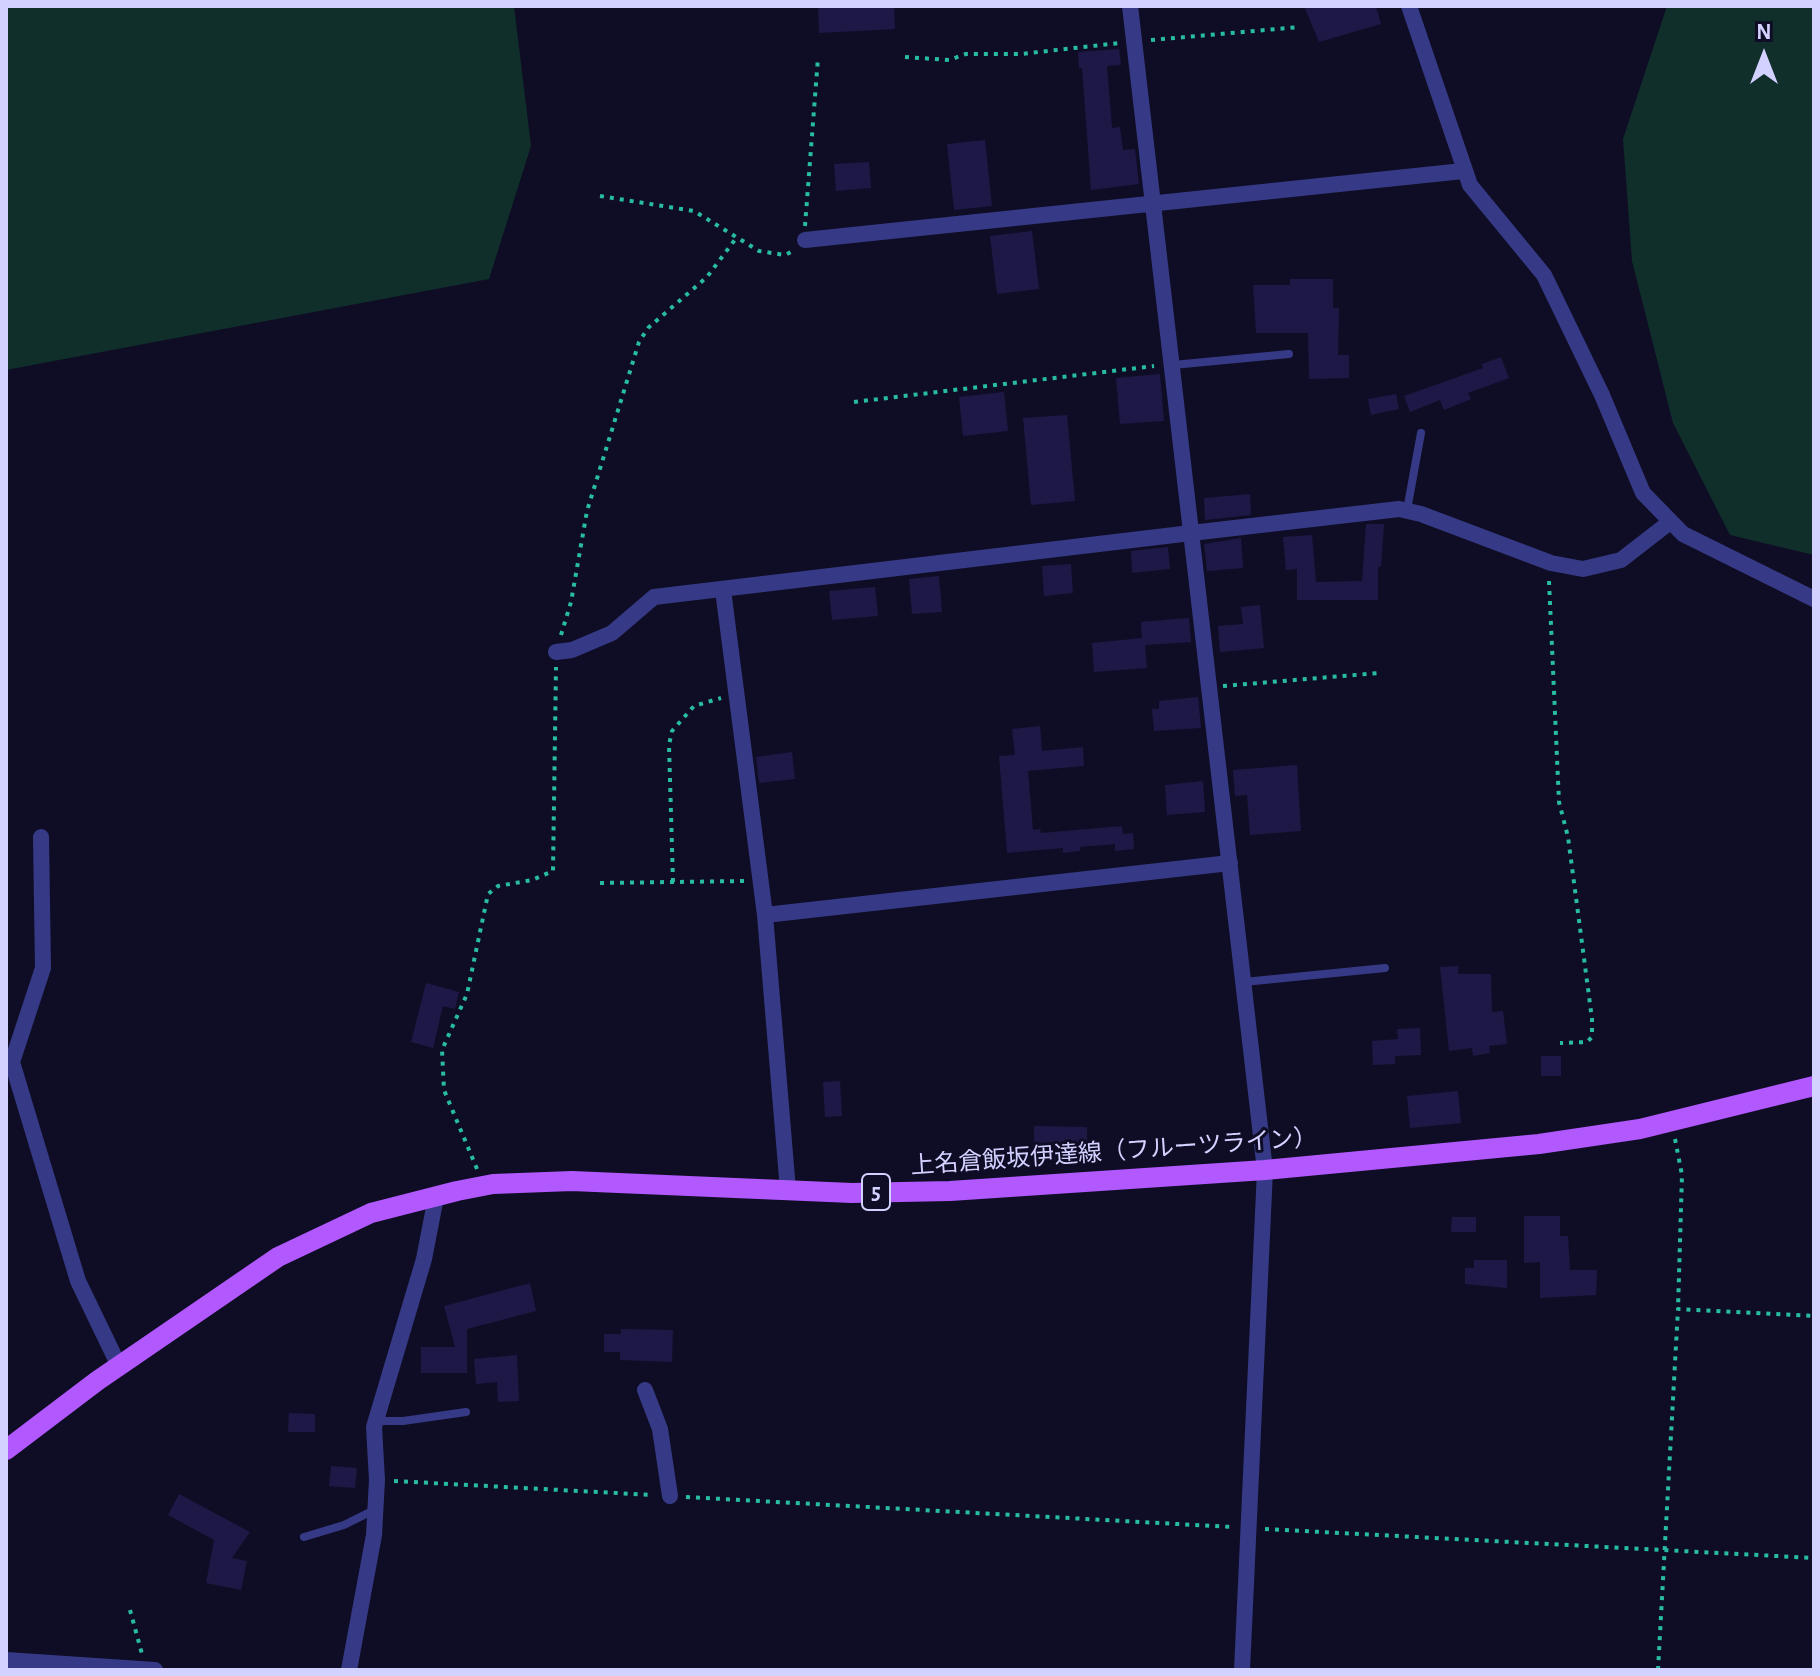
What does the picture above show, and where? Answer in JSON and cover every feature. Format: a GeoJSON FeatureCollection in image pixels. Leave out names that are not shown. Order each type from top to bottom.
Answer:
{"type":"FeatureCollection","features":[{"type":"Feature","properties":{"kind":"main road","name":"上名倉飯坂伊達線（フルーツライン）"},"geometry":{"type":"LineString","coordinates":[[6,1450],[245,1277],[303,1243],[371,1213],[485,1186],[572,1181],[788,1190],[950,1191],[1265,1170],[1539,1144],[1671,1121],[1814,1086]]}},
{"type":"Feature","properties":{"kind":"street"},"geometry":{"type":"LineString","coordinates":[[1130,6],[1265,1170],[1242,1670]]}},
{"type":"Feature","properties":{"kind":"street"},"geometry":{"type":"LineString","coordinates":[[1409,6],[1463,171],[1470,185],[1544,275],[1602,395],[1643,493],[1683,534],[1814,599]]}},
{"type":"Feature","properties":{"kind":"street"},"geometry":{"type":"LineString","coordinates":[[805,240],[1463,171]]}},
{"type":"Feature","properties":{"kind":"street"},"geometry":{"type":"LineString","coordinates":[[556,652],[572,650],[612,633],[654,597],[1191,533],[1407,511],[1551,563],[1583,569],[1602,567],[1621,560],[1670,522]]}},
{"type":"Feature","properties":{"kind":"street"},"geometry":{"type":"LineString","coordinates":[[723,590],[765,915],[788,1190]]}},
{"type":"Feature","properties":{"kind":"street"},"geometry":{"type":"LineString","coordinates":[[41,837],[43,968],[9,1061],[78,1281],[119,1366]]}},
{"type":"Feature","properties":{"kind":"street"},"geometry":{"type":"LineString","coordinates":[[765,915],[1230,863]]}},
{"type":"Feature","properties":{"kind":"street"},"geometry":{"type":"LineString","coordinates":[[349,1670],[375,1510],[375,1421],[416,1287],[436,1197]]}},
{"type":"Feature","properties":{"kind":"street"},"geometry":{"type":"LineString","coordinates":[[645,1390],[660,1429],[670,1496]]}},
{"type":"Feature","properties":{"kind":"street"},"geometry":{"type":"LineString","coordinates":[[6,1660],[151,1669]]}},
{"type":"Feature","properties":{"kind":"lane"},"geometry":{"type":"LineString","coordinates":[[1173,365],[1289,354]]}},
{"type":"Feature","properties":{"kind":"lane"},"geometry":{"type":"LineString","coordinates":[[1407,511],[1421,433]]}},
{"type":"Feature","properties":{"kind":"lane"},"geometry":{"type":"LineString","coordinates":[[1244,982],[1385,968]]}},
{"type":"Feature","properties":{"kind":"lane"},"geometry":{"type":"LineString","coordinates":[[375,1421],[403,1421],[466,1412]]}},
{"type":"Feature","properties":{"kind":"lane"},"geometry":{"type":"LineString","coordinates":[[304,1537],[344,1525],[375,1510]]}},
{"type":"Feature","properties":{"kind":"path"},"geometry":{"type":"LineString","coordinates":[[905,57],[949,60],[966,54],[1021,54],[1300,27]]}},
{"type":"Feature","properties":{"kind":"path"},"geometry":{"type":"LineString","coordinates":[[600,196],[694,211],[759,251],[785,255],[805,240],[805,198],[818,58]]}},
{"type":"Feature","properties":{"kind":"path"},"geometry":{"type":"LineString","coordinates":[[485,1186],[444,1090],[442,1050],[467,994],[488,894],[498,886],[532,880],[553,871],[556,652],[571,602],[587,511],[639,342],[648,328],[707,277],[737,237]]}},
{"type":"Feature","properties":{"kind":"path"},"geometry":{"type":"LineString","coordinates":[[854,402],[1173,365]]}},
{"type":"Feature","properties":{"kind":"path"},"geometry":{"type":"LineString","coordinates":[[1551,563],[1547,596],[1559,802],[1568,837],[1592,1019],[1592,1037],[1587,1042],[1560,1043]]}},
{"type":"Feature","properties":{"kind":"path"},"geometry":{"type":"LineString","coordinates":[[1209,687],[1379,673]]}},
{"type":"Feature","properties":{"kind":"path"},"geometry":{"type":"LineString","coordinates":[[673,882],[669,745],[672,731],[694,706],[737,694]]}},
{"type":"Feature","properties":{"kind":"path"},"geometry":{"type":"LineString","coordinates":[[600,883],[761,881]]}},
{"type":"Feature","properties":{"kind":"path"},"geometry":{"type":"LineString","coordinates":[[1658,1670],[1678,1309],[1682,1175],[1671,1121]]}},
{"type":"Feature","properties":{"kind":"path"},"geometry":{"type":"LineString","coordinates":[[1678,1309],[1814,1316]]}},
{"type":"Feature","properties":{"kind":"path"},"geometry":{"type":"LineString","coordinates":[[377,1480],[1814,1558]]}},
{"type":"Feature","properties":{"kind":"path"},"geometry":{"type":"LineString","coordinates":[[130,1610],[151,1669]]}},
{"type":"Feature","properties":{"kind":"green space"},"geometry":{"type":"Polygon","coordinates":[[[6,6],[514,6],[531,146],[489,279],[6,370],[6,6]]]}},
{"type":"Feature","properties":{"kind":"green space"},"geometry":{"type":"Polygon","coordinates":[[[1667,6],[1814,6],[1814,555],[1730,535],[1673,423],[1632,261],[1623,139],[1667,6]]]}},
{"type":"Feature","properties":{"kind":"building"},"geometry":{"type":"Polygon","coordinates":[[[894,6],[895,29],[819,33],[818,7],[894,6]]]}},
{"type":"Feature","properties":{"kind":"building"},"geometry":{"type":"Polygon","coordinates":[[[1304,6],[1376,6],[1381,24],[1319,42],[1304,6]]]}},
{"type":"Feature","properties":{"kind":"building"},"geometry":{"type":"Polygon","coordinates":[[[1119,49],[1121,65],[1107,66],[1112,128],[1120,127],[1123,150],[1135,149],[1139,184],[1091,190],[1082,68],[1079,68],[1078,52],[1119,49]]]}},
{"type":"Feature","properties":{"kind":"building"},"geometry":{"type":"Polygon","coordinates":[[[985,140],[992,206],[954,210],[947,144],[985,140]]]}},
{"type":"Feature","properties":{"kind":"building"},"geometry":{"type":"Polygon","coordinates":[[[869,162],[871,188],[836,191],[834,164],[869,162]]]}},
{"type":"Feature","properties":{"kind":"building"},"geometry":{"type":"Polygon","coordinates":[[[1032,231],[1039,289],[997,294],[990,236],[1032,231]]]}},
{"type":"Feature","properties":{"kind":"building"},"geometry":{"type":"Polygon","coordinates":[[[1290,279],[1333,279],[1333,308],[1339,308],[1338,355],[1349,355],[1349,378],[1309,379],[1308,333],[1256,333],[1253,285],[1290,285],[1290,279]]]}},
{"type":"Feature","properties":{"kind":"building"},"geometry":{"type":"Polygon","coordinates":[[[1501,357],[1509,378],[1468,393],[1471,399],[1444,410],[1440,400],[1410,412],[1404,396],[1483,368],[1482,364],[1501,357]]]}},
{"type":"Feature","properties":{"kind":"building"},"geometry":{"type":"Polygon","coordinates":[[[1160,374],[1164,421],[1120,424],[1116,378],[1160,374]]]}},
{"type":"Feature","properties":{"kind":"building"},"geometry":{"type":"Polygon","coordinates":[[[1004,392],[1008,431],[963,436],[959,397],[1004,392]]]}},
{"type":"Feature","properties":{"kind":"building"},"geometry":{"type":"Polygon","coordinates":[[[1396,394],[1399,409],[1371,415],[1368,399],[1396,394]]]}},
{"type":"Feature","properties":{"kind":"building"},"geometry":{"type":"Polygon","coordinates":[[[1067,415],[1075,501],[1031,505],[1023,418],[1067,415]]]}},
{"type":"Feature","properties":{"kind":"building"},"geometry":{"type":"Polygon","coordinates":[[[1250,494],[1251,515],[1205,520],[1204,498],[1250,494]]]}},
{"type":"Feature","properties":{"kind":"building"},"geometry":{"type":"Polygon","coordinates":[[[1366,524],[1384,524],[1381,567],[1378,566],[1378,600],[1297,600],[1297,569],[1286,570],[1283,537],[1312,535],[1316,582],[1362,581],[1366,524]]]}},
{"type":"Feature","properties":{"kind":"building"},"geometry":{"type":"Polygon","coordinates":[[[1241,538],[1243,568],[1207,571],[1204,544],[1241,538]]]}},
{"type":"Feature","properties":{"kind":"building"},"geometry":{"type":"Polygon","coordinates":[[[1168,547],[1170,569],[1132,573],[1131,551],[1168,547]]]}},
{"type":"Feature","properties":{"kind":"building"},"geometry":{"type":"Polygon","coordinates":[[[1071,564],[1073,593],[1044,596],[1042,566],[1071,564]]]}},
{"type":"Feature","properties":{"kind":"building"},"geometry":{"type":"Polygon","coordinates":[[[939,576],[942,612],[912,614],[909,579],[939,576]]]}},
{"type":"Feature","properties":{"kind":"building"},"geometry":{"type":"Polygon","coordinates":[[[875,587],[878,616],[832,620],[829,591],[875,587]]]}},
{"type":"Feature","properties":{"kind":"building"},"geometry":{"type":"Polygon","coordinates":[[[1260,605],[1264,648],[1220,652],[1218,626],[1243,624],[1241,607],[1260,605]]]}},
{"type":"Feature","properties":{"kind":"building"},"geometry":{"type":"Polygon","coordinates":[[[1189,618],[1191,642],[1145,645],[1147,668],[1094,672],[1092,643],[1142,638],[1141,622],[1189,618]]]}},
{"type":"Feature","properties":{"kind":"building"},"geometry":{"type":"Polygon","coordinates":[[[1198,697],[1201,728],[1154,731],[1152,709],[1159,709],[1159,701],[1198,697]]]}},
{"type":"Feature","properties":{"kind":"building"},"geometry":{"type":"Polygon","coordinates":[[[1040,726],[1042,751],[1083,747],[1084,766],[1028,771],[1033,830],[1040,829],[1041,833],[1122,826],[1123,834],[1133,833],[1134,849],[1115,851],[1115,844],[1080,847],[1080,851],[1063,853],[1063,848],[1007,853],[999,756],[1015,755],[1012,729],[1040,726]]]}},
{"type":"Feature","properties":{"kind":"building"},"geometry":{"type":"Polygon","coordinates":[[[792,752],[795,779],[759,783],[756,757],[792,752]]]}},
{"type":"Feature","properties":{"kind":"building"},"geometry":{"type":"Polygon","coordinates":[[[1297,765],[1301,831],[1250,835],[1247,795],[1235,796],[1233,770],[1297,765]]]}},
{"type":"Feature","properties":{"kind":"building"},"geometry":{"type":"Polygon","coordinates":[[[1203,781],[1205,812],[1167,815],[1165,785],[1203,781]]]}},
{"type":"Feature","properties":{"kind":"building"},"geometry":{"type":"Polygon","coordinates":[[[1458,966],[1458,974],[1491,974],[1492,1012],[1503,1011],[1507,1044],[1489,1046],[1490,1053],[1473,1056],[1472,1048],[1449,1051],[1440,967],[1458,966]]]}},
{"type":"Feature","properties":{"kind":"building"},"geometry":{"type":"Polygon","coordinates":[[[426,983],[459,992],[455,1009],[443,1006],[433,1048],[411,1042],[426,983]]]}},
{"type":"Feature","properties":{"kind":"building"},"geometry":{"type":"Polygon","coordinates":[[[1420,1028],[1421,1055],[1395,1056],[1395,1064],[1373,1065],[1372,1041],[1398,1039],[1397,1029],[1420,1028]]]}},
{"type":"Feature","properties":{"kind":"building"},"geometry":{"type":"Polygon","coordinates":[[[1541,1056],[1561,1056],[1561,1076],[1541,1076],[1541,1056]]]}},
{"type":"Feature","properties":{"kind":"building"},"geometry":{"type":"Polygon","coordinates":[[[840,1081],[842,1116],[825,1117],[823,1082],[840,1081]]]}},
{"type":"Feature","properties":{"kind":"building"},"geometry":{"type":"Polygon","coordinates":[[[1458,1091],[1461,1123],[1410,1128],[1407,1096],[1458,1091]]]}},
{"type":"Feature","properties":{"kind":"building"},"geometry":{"type":"Polygon","coordinates":[[[1034,1126],[1087,1127],[1087,1162],[1034,1161],[1034,1126]]]}},
{"type":"Feature","properties":{"kind":"building"},"geometry":{"type":"Polygon","coordinates":[[[1524,1216],[1560,1216],[1560,1236],[1568,1236],[1570,1270],[1597,1270],[1596,1295],[1540,1298],[1540,1262],[1524,1263],[1524,1216]]]}},
{"type":"Feature","properties":{"kind":"building"},"geometry":{"type":"Polygon","coordinates":[[[1452,1217],[1476,1217],[1476,1232],[1451,1232],[1452,1217]]]}},
{"type":"Feature","properties":{"kind":"building"},"geometry":{"type":"Polygon","coordinates":[[[1474,1260],[1507,1260],[1507,1288],[1465,1284],[1465,1268],[1474,1268],[1474,1260]]]}},
{"type":"Feature","properties":{"kind":"building"},"geometry":{"type":"Polygon","coordinates":[[[530,1283],[536,1311],[467,1329],[467,1373],[421,1373],[421,1347],[455,1347],[444,1306],[530,1283]]]}},
{"type":"Feature","properties":{"kind":"building"},"geometry":{"type":"Polygon","coordinates":[[[621,1329],[673,1330],[672,1362],[620,1360],[620,1352],[604,1352],[604,1334],[621,1334],[621,1329]]]}},
{"type":"Feature","properties":{"kind":"building"},"geometry":{"type":"Polygon","coordinates":[[[517,1355],[519,1401],[498,1402],[497,1382],[476,1384],[474,1359],[517,1355]]]}},
{"type":"Feature","properties":{"kind":"building"},"geometry":{"type":"Polygon","coordinates":[[[289,1413],[315,1414],[315,1432],[288,1432],[289,1413]]]}},
{"type":"Feature","properties":{"kind":"building"},"geometry":{"type":"Polygon","coordinates":[[[331,1466],[357,1468],[355,1488],[329,1486],[331,1466]]]}},
{"type":"Feature","properties":{"kind":"building"},"geometry":{"type":"Polygon","coordinates":[[[179,1494],[250,1532],[232,1558],[247,1561],[241,1590],[206,1583],[214,1540],[168,1515],[179,1494]]]}}]}
